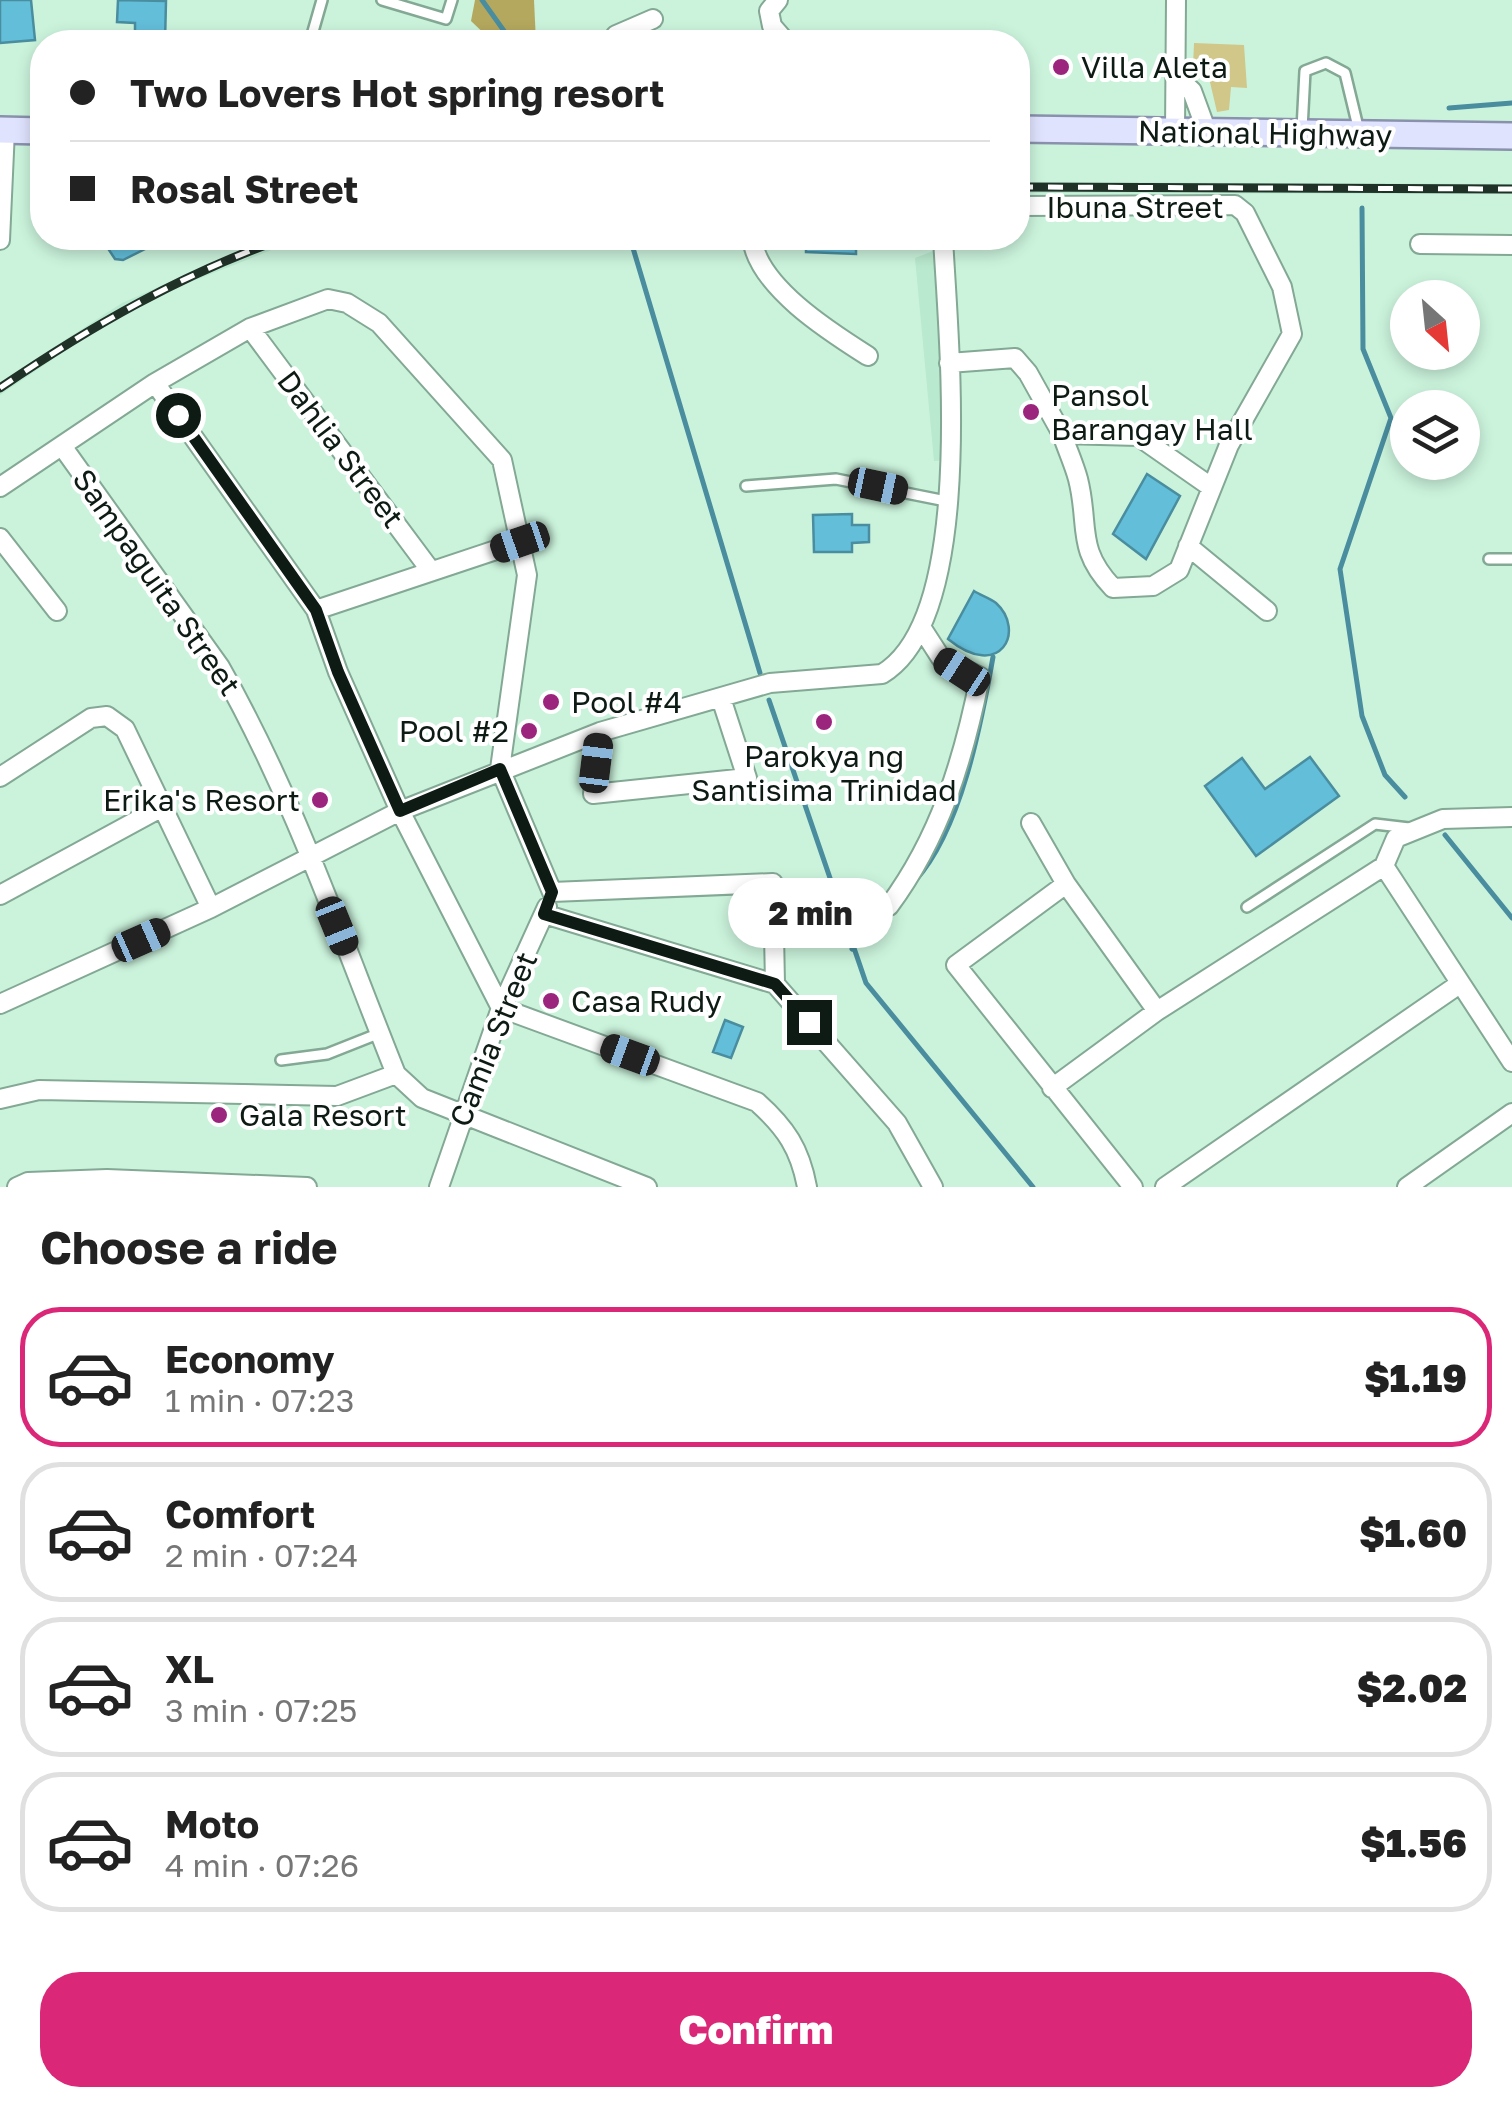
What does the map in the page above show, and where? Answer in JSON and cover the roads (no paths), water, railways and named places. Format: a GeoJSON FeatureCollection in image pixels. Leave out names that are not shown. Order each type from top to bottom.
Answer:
{"type":"FeatureCollection","features":[{"type":"Feature","properties":{"kind":"main road","name":"National Highway"},"geometry":{"type":"LineString","coordinates":[[1030,129],[1512,136]]}},
{"type":"Feature","properties":{"kind":"main road"},"geometry":{"type":"LineString","coordinates":[[3,130],[30,131]]}},
{"type":"Feature","properties":{"kind":"street"},"geometry":{"type":"LineString","coordinates":[[776,30],[769,11],[778,0]]}},
{"type":"Feature","properties":{"kind":"street"},"geometry":{"type":"LineString","coordinates":[[1175,131],[1176,0]]}},
{"type":"Feature","properties":{"kind":"street"},"geometry":{"type":"LineString","coordinates":[[628,30],[653,19]]}},
{"type":"Feature","properties":{"kind":"street"},"geometry":{"type":"LineString","coordinates":[[1175,75],[1192,91],[1207,132]]}},
{"type":"Feature","properties":{"kind":"street"},"geometry":{"type":"LineString","coordinates":[[0,239],[3,130]]}},
{"type":"Feature","properties":{"kind":"street","name":"Ibuna Street"},"geometry":{"type":"LineString","coordinates":[[1030,206],[1227,204],[1245,213],[1282,287],[1292,334],[1229,445],[1179,570],[1153,586],[1113,588],[1084,546],[1079,480],[1062,434]]}},
{"type":"Feature","properties":{"kind":"street"},"geometry":{"type":"LineString","coordinates":[[1420,244],[1512,245]]}},
{"type":"Feature","properties":{"kind":"street"},"geometry":{"type":"LineString","coordinates":[[756,250],[792,302],[868,356]]}},
{"type":"Feature","properties":{"kind":"street"},"geometry":{"type":"LineString","coordinates":[[0,1004],[211,908],[308,854],[500,769],[600,732],[751,688],[882,674],[898,664],[921,627],[943,560],[949,502],[950,362],[944,250]]}},
{"type":"Feature","properties":{"kind":"street"},"geometry":{"type":"LineString","coordinates":[[0,486],[155,382],[250,328],[328,300],[347,303],[379,324],[494,446],[502,460],[527,575],[500,769],[552,892],[773,883],[775,984]]}},
{"type":"Feature","properties":{"kind":"street","name":"Dahlia Street"},"geometry":{"type":"LineString","coordinates":[[250,328],[431,572]]}},
{"type":"Feature","properties":{"kind":"street"},"geometry":{"type":"LineString","coordinates":[[950,362],[1015,358],[1028,372],[1062,434],[1138,436],[1212,487]]}},
{"type":"Feature","properties":{"kind":"street"},"geometry":{"type":"LineString","coordinates":[[155,382],[316,610],[338,672],[400,811],[501,1008],[758,1102],[783,1125],[801,1156],[807,1187]]}},
{"type":"Feature","properties":{"kind":"street","name":"Sampaguita Street"},"geometry":{"type":"LineString","coordinates":[[62,446],[220,667],[264,752],[396,1074]]}},
{"type":"Feature","properties":{"kind":"street"},"geometry":{"type":"LineString","coordinates":[[0,538],[57,611]]}},
{"type":"Feature","properties":{"kind":"street"},"geometry":{"type":"LineString","coordinates":[[316,610],[520,542]]}},
{"type":"Feature","properties":{"kind":"street"},"geometry":{"type":"LineString","coordinates":[[1188,546],[1267,611]]}},
{"type":"Feature","properties":{"kind":"street"},"geometry":{"type":"LineString","coordinates":[[888,906],[941,820],[969,730],[980,676],[942,658],[921,627]]}},
{"type":"Feature","properties":{"kind":"street"},"geometry":{"type":"LineString","coordinates":[[600,732],[593,794],[747,778],[721,698]]}},
{"type":"Feature","properties":{"kind":"street"},"geometry":{"type":"LineString","coordinates":[[0,777],[91,718],[106,716],[126,728],[211,908]]}},
{"type":"Feature","properties":{"kind":"street"},"geometry":{"type":"LineString","coordinates":[[0,895],[164,806]]}},
{"type":"Feature","properties":{"kind":"street"},"geometry":{"type":"LineString","coordinates":[[1052,1088],[1157,1011],[1384,866],[1396,838],[1443,819],[1512,817]]}},
{"type":"Feature","properties":{"kind":"street"},"geometry":{"type":"LineString","coordinates":[[1031,823],[1066,884],[1157,1011]]}},
{"type":"Feature","properties":{"kind":"street"},"geometry":{"type":"LineString","coordinates":[[1384,866],[1458,986],[1512,1062]]}},
{"type":"Feature","properties":{"kind":"street"},"geometry":{"type":"LineString","coordinates":[[1066,884],[956,965],[1133,1187]]}},
{"type":"Feature","properties":{"kind":"street","name":"Camia Street"},"geometry":{"type":"LineString","coordinates":[[439,1187],[461,1114],[501,1008],[552,892]]}},
{"type":"Feature","properties":{"kind":"street"},"geometry":{"type":"LineString","coordinates":[[544,914],[775,984],[897,1123],[933,1187]]}},
{"type":"Feature","properties":{"kind":"street"},"geometry":{"type":"LineString","coordinates":[[1166,1187],[1458,986]]}},
{"type":"Feature","properties":{"kind":"street"},"geometry":{"type":"LineString","coordinates":[[0,1099],[39,1090],[336,1096],[396,1074],[422,1098],[647,1187]]}},
{"type":"Feature","properties":{"kind":"street"},"geometry":{"type":"LineString","coordinates":[[1407,1187],[1512,1113]]}},
{"type":"Feature","properties":{"kind":"street"},"geometry":{"type":"LineString","coordinates":[[17,1187],[28,1182],[108,1179],[307,1187]]}},
{"type":"Feature","properties":{"kind":"lane"},"geometry":{"type":"LineString","coordinates":[[313,30],[322,0]]}},
{"type":"Feature","properties":{"kind":"lane"},"geometry":{"type":"LineString","coordinates":[[382,0],[446,19],[452,0]]}},
{"type":"Feature","properties":{"kind":"lane"},"geometry":{"type":"LineString","coordinates":[[1302,133],[1305,71],[1326,62],[1339,67],[1348,80],[1360,134]]}},
{"type":"Feature","properties":{"kind":"lane"},"geometry":{"type":"LineString","coordinates":[[746,486],[836,479],[949,502]]}},
{"type":"Feature","properties":{"kind":"lane"},"geometry":{"type":"LineString","coordinates":[[1489,559],[1512,559]]}},
{"type":"Feature","properties":{"kind":"lane"},"geometry":{"type":"LineString","coordinates":[[1247,906],[1374,824],[1412,829]]}},
{"type":"Feature","properties":{"kind":"lane"},"geometry":{"type":"LineString","coordinates":[[281,1060],[327,1054],[380,1033]]}},
{"type":"Feature","properties":{"kind":"water"},"geometry":{"type":"Polygon","coordinates":[[[0,0],[31,0],[34,30],[30,30],[30,40],[0,43],[0,0]]]}},
{"type":"Feature","properties":{"kind":"water"},"geometry":{"type":"Polygon","coordinates":[[[118,0],[166,1],[165,30],[135,30],[135,23],[117,22],[118,0]]]}},
{"type":"Feature","properties":{"kind":"water"},"geometry":{"type":"Polygon","coordinates":[[[109,250],[143,250],[123,260],[115,259],[109,250]]]}},
{"type":"Feature","properties":{"kind":"water"},"geometry":{"type":"Polygon","coordinates":[[[856,250],[856,254],[806,252],[856,250]]]}},
{"type":"Feature","properties":{"kind":"water"},"geometry":{"type":"Polygon","coordinates":[[[1147,474],[1180,496],[1146,559],[1113,534],[1147,474]]]}},
{"type":"Feature","properties":{"kind":"water"},"geometry":{"type":"Polygon","coordinates":[[[852,514],[852,525],[869,525],[869,542],[852,543],[852,552],[814,552],[813,515],[852,514]]]}},
{"type":"Feature","properties":{"kind":"water"},"geometry":{"type":"Polygon","coordinates":[[[974,591],[996,603],[1009,626],[1008,638],[994,654],[967,651],[948,639],[974,591]]]}},
{"type":"Feature","properties":{"kind":"water"},"geometry":{"type":"Polygon","coordinates":[[[1310,757],[1339,796],[1256,856],[1205,786],[1242,758],[1265,789],[1310,757]]]}},
{"type":"Feature","properties":{"kind":"water"},"geometry":{"type":"Polygon","coordinates":[[[725,1020],[743,1027],[731,1058],[713,1052],[725,1020]]]}},
{"type":"Feature","properties":{"kind":"waterway"},"geometry":{"type":"LineString","coordinates":[[482,0],[503,30]]}},
{"type":"Feature","properties":{"kind":"waterway"},"geometry":{"type":"LineString","coordinates":[[1449,108],[1512,103]]}},
{"type":"Feature","properties":{"kind":"waterway"},"geometry":{"type":"LineString","coordinates":[[1362,208],[1363,349],[1391,418],[1340,569],[1362,716],[1385,775],[1405,797]]}},
{"type":"Feature","properties":{"kind":"waterway"},"geometry":{"type":"LineString","coordinates":[[634,250],[760,673]]}},
{"type":"Feature","properties":{"kind":"waterway"},"geometry":{"type":"LineString","coordinates":[[915,881],[931,860],[957,806],[993,657]]}},
{"type":"Feature","properties":{"kind":"waterway"},"geometry":{"type":"LineString","coordinates":[[769,700],[866,983],[1033,1187]]}},
{"type":"Feature","properties":{"kind":"waterway"},"geometry":{"type":"LineString","coordinates":[[1445,835],[1512,918]]}},
{"type":"Feature","properties":{"kind":"waterway"},"geometry":{"type":"LineString","coordinates":[[852,949],[887,912]]}},
{"type":"Feature","properties":{"kind":"railway"},"geometry":{"type":"LineString","coordinates":[[1030,187],[1512,189]]}},
{"type":"Feature","properties":{"kind":"railway"},"geometry":{"type":"LineString","coordinates":[[0,388],[137,304],[252,250]]}},
{"type":"Feature","properties":{"kind":"place","name":"Villa Aleta"},"geometry":{"type":"Point","coordinates":[1061,67]}},
{"type":"Feature","properties":{"kind":"place","name":"Pansol Barangay Hall"},"geometry":{"type":"Point","coordinates":[1031,412]}},
{"type":"Feature","properties":{"kind":"place","name":"Pool #4"},"geometry":{"type":"Point","coordinates":[551,702]}},
{"type":"Feature","properties":{"kind":"place","name":"Parokya ng Santisima Trinidad"},"geometry":{"type":"Point","coordinates":[824,722]}},
{"type":"Feature","properties":{"kind":"place","name":"Pool #2"},"geometry":{"type":"Point","coordinates":[529,731]}},
{"type":"Feature","properties":{"kind":"place","name":"Erika's Resort"},"geometry":{"type":"Point","coordinates":[320,800]}},
{"type":"Feature","properties":{"kind":"place","name":"Casa Rudy"},"geometry":{"type":"Point","coordinates":[551,1001]}},
{"type":"Feature","properties":{"kind":"place","name":"Gala Resort"},"geometry":{"type":"Point","coordinates":[219,1115]}}]}
